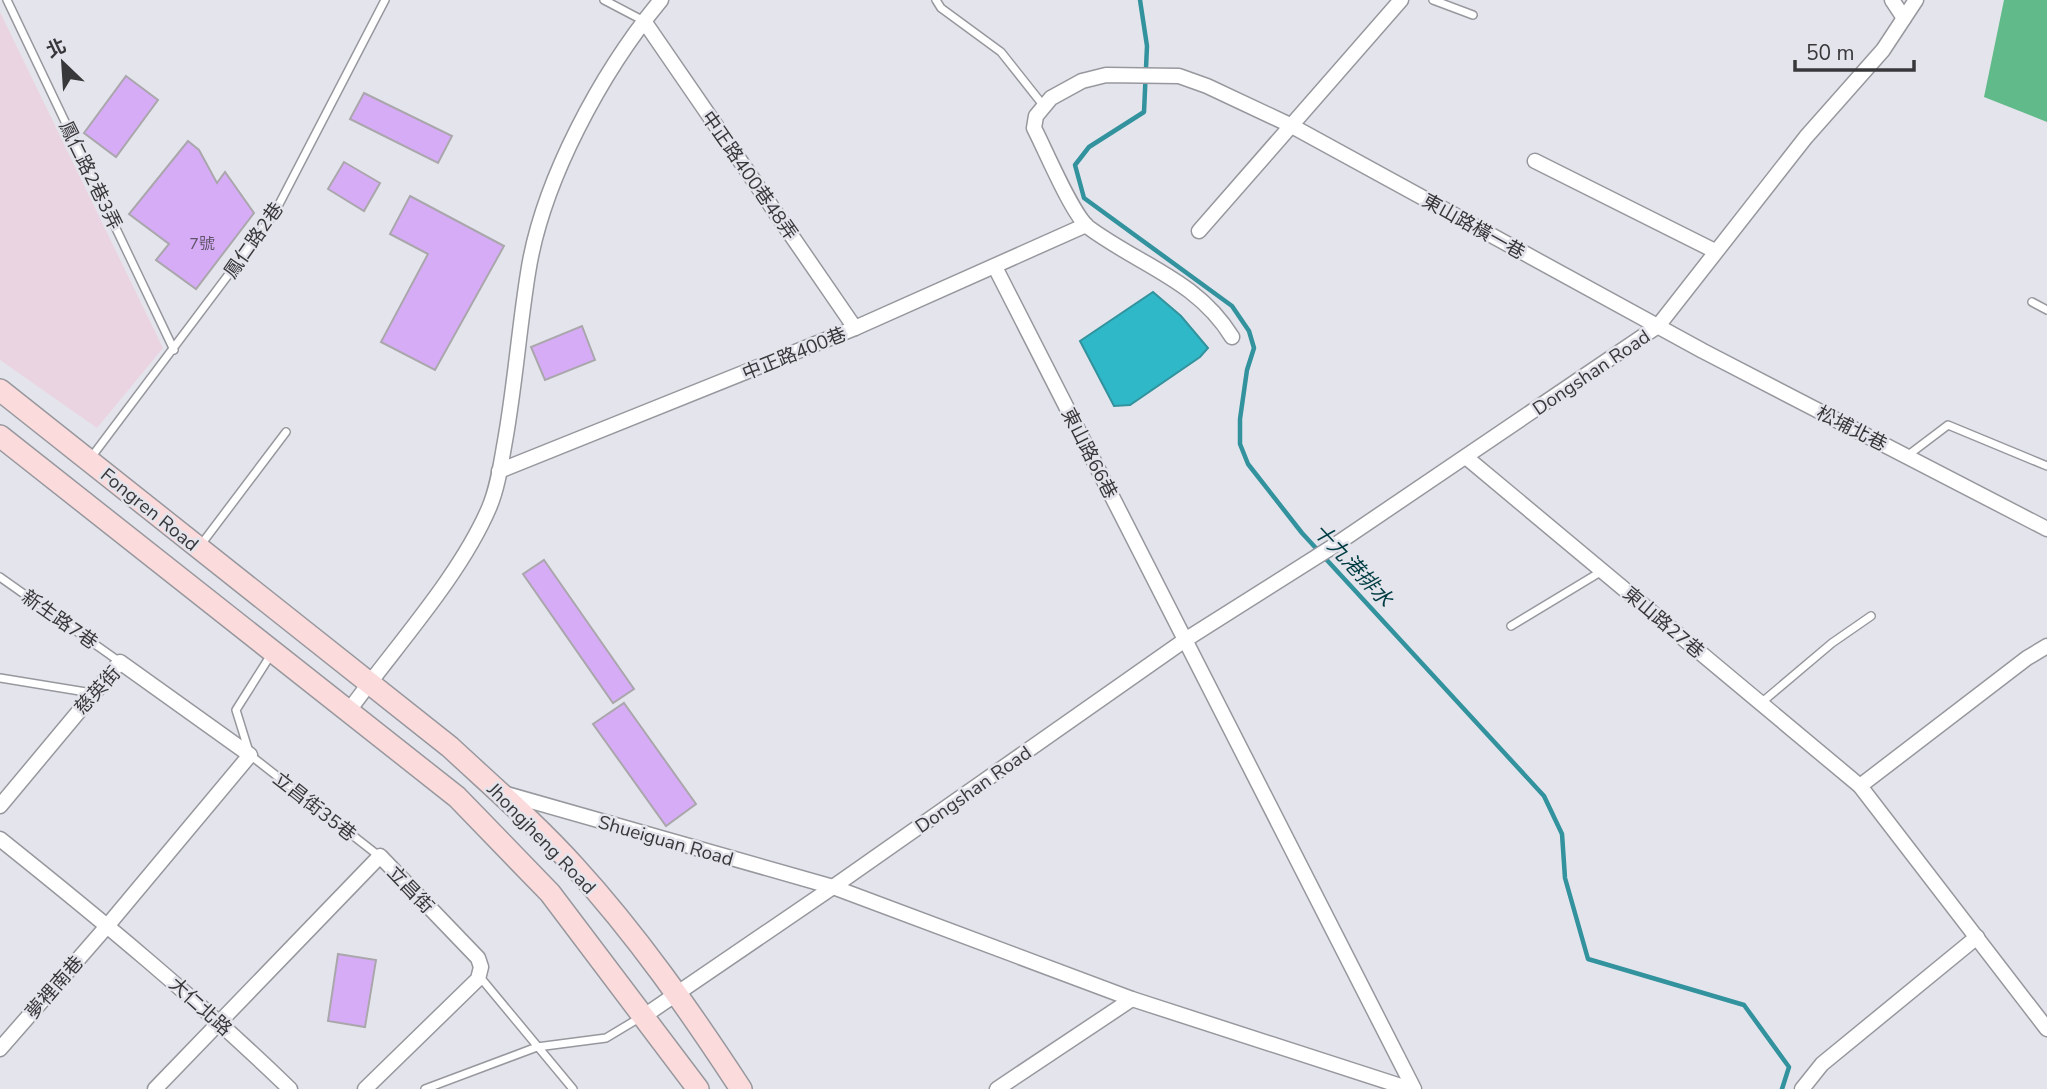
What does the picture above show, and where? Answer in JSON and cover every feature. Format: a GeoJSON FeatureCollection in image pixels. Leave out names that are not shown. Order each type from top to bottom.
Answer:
{"type":"FeatureCollection","features":[{"type":"Feature","properties":{"kind":"main road","name":"Fongren Road"},"geometry":{"type":"LineString","coordinates":[[0,390],[300,629]]}},
{"type":"Feature","properties":{"kind":"main road","name":"Fongren Road"},"geometry":{"type":"LineString","coordinates":[[0,436],[272,653]]}},
{"type":"Feature","properties":{"kind":"main road","name":"Jhongjheng Road"},"geometry":{"type":"LineString","coordinates":[[300,629],[450,747],[574,866],[677,992],[741,1089]]}},
{"type":"Feature","properties":{"kind":"main road","name":"Jhongjheng Road"},"geometry":{"type":"LineString","coordinates":[[272,653],[457,797],[550,893],[698,1089]]}},
{"type":"Feature","properties":{"kind":"street"},"geometry":{"type":"LineString","coordinates":[[348,712],[457,562],[489,508],[517,377],[528,271],[552,188],[583,115],[644,21],[661,0]]}},
{"type":"Feature","properties":{"kind":"street"},"geometry":{"type":"LineString","coordinates":[[1199,231],[1401,0]]}},
{"type":"Feature","properties":{"kind":"street"},"geometry":{"type":"LineString","coordinates":[[1892,0],[1904,18]]}},
{"type":"Feature","properties":{"kind":"street","name":"Dongshan Road"},"geometry":{"type":"LineString","coordinates":[[644,1016],[1185,640],[1467,458],[1658,326],[1806,136],[1883,50],[1916,0]]}},
{"type":"Feature","properties":{"kind":"street","name":"中正路400巷48弄"},"geometry":{"type":"LineString","coordinates":[[644,21],[855,328]]}},
{"type":"Feature","properties":{"kind":"street","name":"東山路橫一巷"},"geometry":{"type":"LineString","coordinates":[[1043,105],[1082,81],[1106,75],[1180,76],[1290,125],[1658,326]]}},
{"type":"Feature","properties":{"kind":"street"},"geometry":{"type":"LineString","coordinates":[[1043,105],[1036,116],[1034,128],[1086,225],[1195,294],[1217,313],[1232,337]]}},
{"type":"Feature","properties":{"kind":"street"},"geometry":{"type":"LineString","coordinates":[[1535,162],[1715,251]]}},
{"type":"Feature","properties":{"kind":"street","name":"中正路400巷"},"geometry":{"type":"LineString","coordinates":[[499,471],[855,328],[1086,225]]}},
{"type":"Feature","properties":{"kind":"street","name":"東山路66巷"},"geometry":{"type":"LineString","coordinates":[[995,267],[1412,1089]]}},
{"type":"Feature","properties":{"kind":"street","name":"松埔北巷"},"geometry":{"type":"LineString","coordinates":[[1658,326],[2047,529]]}},
{"type":"Feature","properties":{"kind":"street","name":"東山路27巷"},"geometry":{"type":"LineString","coordinates":[[1467,458],[1860,786],[2047,1029]]}},
{"type":"Feature","properties":{"kind":"street"},"geometry":{"type":"LineString","coordinates":[[1860,786],[2027,658],[2047,646]]}},
{"type":"Feature","properties":{"kind":"street","name":"慈英街"},"geometry":{"type":"LineString","coordinates":[[0,806],[120,662],[250,755]]}},
{"type":"Feature","properties":{"kind":"street"},"geometry":{"type":"LineString","coordinates":[[108,925],[250,755]]}},
{"type":"Feature","properties":{"kind":"street","name":"Shueiguan Road"},"geometry":{"type":"LineString","coordinates":[[499,792],[833,887],[1132,999],[1412,1089]]}},
{"type":"Feature","properties":{"kind":"street","name":"大仁北路"},"geometry":{"type":"LineString","coordinates":[[0,839],[108,925],[219,1020],[290,1089]]}},
{"type":"Feature","properties":{"kind":"street","name":"立昌街"},"geometry":{"type":"LineString","coordinates":[[155,1089],[380,856],[478,958],[479,976]]}},
{"type":"Feature","properties":{"kind":"street","name":"夢裡南巷"},"geometry":{"type":"LineString","coordinates":[[0,1049],[108,925]]}},
{"type":"Feature","properties":{"kind":"street"},"geometry":{"type":"LineString","coordinates":[[1802,1089],[1822,1064],[1977,937]]}},
{"type":"Feature","properties":{"kind":"street"},"geometry":{"type":"LineString","coordinates":[[365,1089],[479,976]]}},
{"type":"Feature","properties":{"kind":"street"},"geometry":{"type":"LineString","coordinates":[[997,1089],[1132,999]]}},
{"type":"Feature","properties":{"kind":"lane","name":"鳳仁路2巷3弄"},"geometry":{"type":"LineString","coordinates":[[7,0],[174,350]]}},
{"type":"Feature","properties":{"kind":"lane","name":"鳳仁路2巷"},"geometry":{"type":"LineString","coordinates":[[89,460],[274,214],[385,0]]}},
{"type":"Feature","properties":{"kind":"lane"},"geometry":{"type":"LineString","coordinates":[[604,0],[644,21]]}},
{"type":"Feature","properties":{"kind":"lane"},"geometry":{"type":"LineString","coordinates":[[936,0],[941,8],[1001,52],[1043,105]]}},
{"type":"Feature","properties":{"kind":"lane"},"geometry":{"type":"LineString","coordinates":[[1433,0],[1473,15]]}},
{"type":"Feature","properties":{"kind":"lane"},"geometry":{"type":"LineString","coordinates":[[2032,302],[2047,310]]}},
{"type":"Feature","properties":{"kind":"lane"},"geometry":{"type":"LineString","coordinates":[[1906,456],[1948,425],[2047,466]]}},
{"type":"Feature","properties":{"kind":"lane"},"geometry":{"type":"LineString","coordinates":[[199,547],[286,432]]}},
{"type":"Feature","properties":{"kind":"lane"},"geometry":{"type":"LineString","coordinates":[[1511,626],[1602,570]]}},
{"type":"Feature","properties":{"kind":"lane","name":"新生路7巷"},"geometry":{"type":"LineString","coordinates":[[0,577],[120,662]]}},
{"type":"Feature","properties":{"kind":"lane"},"geometry":{"type":"LineString","coordinates":[[1761,703],[1832,643],[1871,616]]}},
{"type":"Feature","properties":{"kind":"lane"},"geometry":{"type":"LineString","coordinates":[[250,755],[236,710],[272,653]]}},
{"type":"Feature","properties":{"kind":"lane"},"geometry":{"type":"LineString","coordinates":[[0,678],[92,693]]}},
{"type":"Feature","properties":{"kind":"lane","name":"立昌街35巷"},"geometry":{"type":"LineString","coordinates":[[250,755],[380,856]]}},
{"type":"Feature","properties":{"kind":"lane"},"geometry":{"type":"LineString","coordinates":[[479,976],[573,1089]]}},
{"type":"Feature","properties":{"kind":"lane"},"geometry":{"type":"LineString","coordinates":[[425,1089],[537,1046],[606,1038],[644,1016]]}},
{"type":"Feature","properties":{"kind":"shaded area"},"geometry":{"type":"Polygon","coordinates":[[[0,12],[163,348],[97,428],[0,360],[0,12]]]}},
{"type":"Feature","properties":{"kind":"green space"},"geometry":{"type":"Polygon","coordinates":[[[2004,0],[2047,0],[2047,122],[1984,97],[2004,0]]]}},
{"type":"Feature","properties":{"kind":"water"},"geometry":{"type":"Polygon","coordinates":[[[1153,292],[1181,316],[1208,348],[1200,357],[1130,405],[1114,406],[1080,341],[1153,292]]]}},
{"type":"Feature","properties":{"kind":"building"},"geometry":{"type":"Polygon","coordinates":[[[126,76],[158,100],[116,157],[84,133],[126,76]]]}},
{"type":"Feature","properties":{"kind":"building"},"geometry":{"type":"Polygon","coordinates":[[[364,93],[452,136],[438,163],[350,119],[364,93]]]}},
{"type":"Feature","properties":{"kind":"building"},"geometry":{"type":"Polygon","coordinates":[[[188,141],[199,150],[217,183],[225,172],[254,213],[196,289],[156,260],[169,244],[129,214],[188,141]]]}},
{"type":"Feature","properties":{"kind":"building"},"geometry":{"type":"Polygon","coordinates":[[[344,162],[380,183],[364,211],[328,189],[344,162]]]}},
{"type":"Feature","properties":{"kind":"building"},"geometry":{"type":"Polygon","coordinates":[[[410,196],[504,246],[435,370],[381,342],[428,254],[390,234],[410,196]]]}},
{"type":"Feature","properties":{"kind":"building"},"geometry":{"type":"Polygon","coordinates":[[[582,326],[595,360],[545,380],[531,347],[582,326]]]}},
{"type":"Feature","properties":{"kind":"building"},"geometry":{"type":"Polygon","coordinates":[[[544,560],[634,689],[613,703],[523,574],[544,560]]]}},
{"type":"Feature","properties":{"kind":"building"},"geometry":{"type":"Polygon","coordinates":[[[624,703],[696,804],[666,826],[593,724],[624,703]]]}},
{"type":"Feature","properties":{"kind":"building"},"geometry":{"type":"Polygon","coordinates":[[[338,954],[376,960],[365,1027],[328,1021],[338,954]]]}},
{"type":"Feature","properties":{"kind":"waterway","name":"十九港排水"},"geometry":{"type":"LineString","coordinates":[[1140,0],[1147,46],[1144,112],[1089,147],[1075,165],[1084,198],[1232,306],[1249,331],[1254,348],[1247,370],[1240,419],[1240,444],[1248,464],[1302,533],[1544,796],[1562,834],[1565,878],[1588,959],[1744,1005],[1789,1067],[1782,1089]]}}]}
